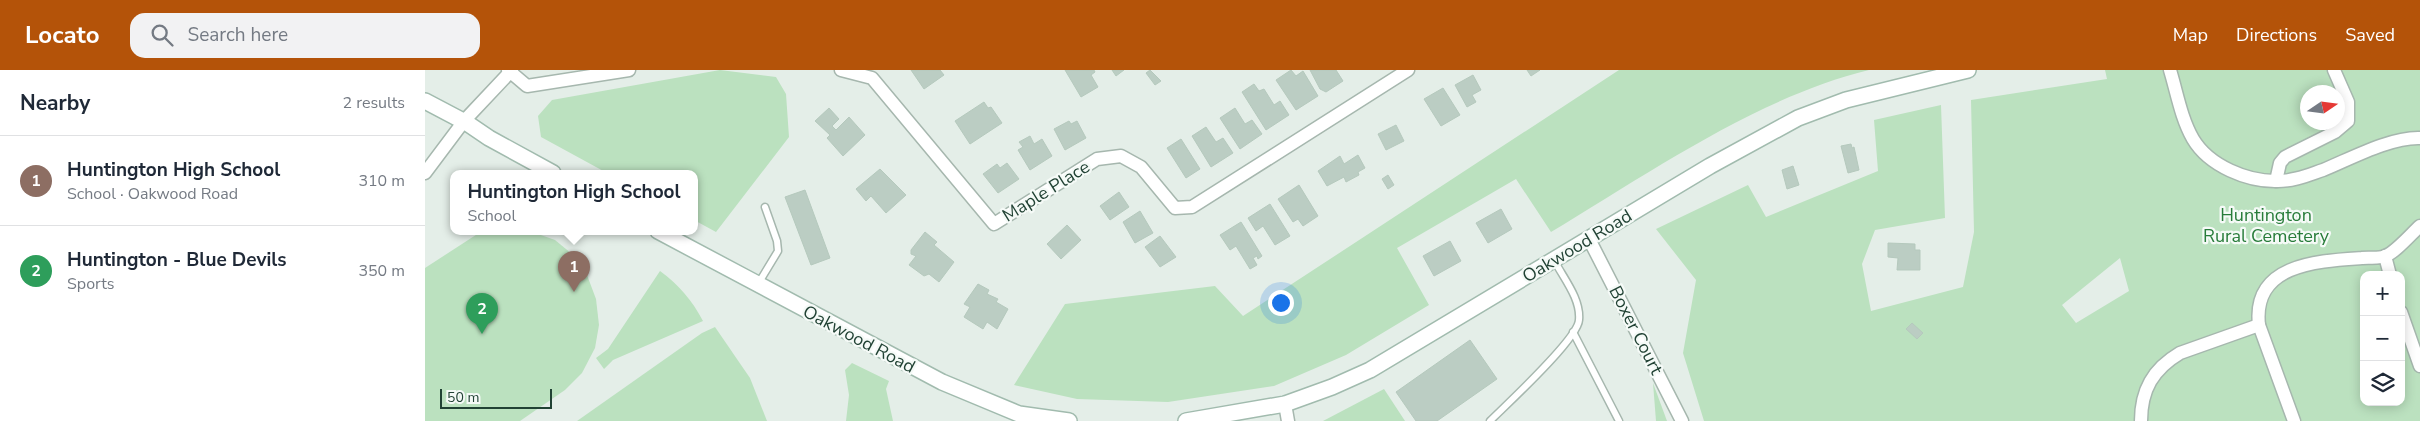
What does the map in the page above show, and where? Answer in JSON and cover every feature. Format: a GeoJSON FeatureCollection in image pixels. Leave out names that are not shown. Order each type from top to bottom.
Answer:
{"type":"FeatureCollection","features":[{"type":"Feature","properties":{"kind":"main road","name":"Oakwood Road"},"geometry":{"type":"LineString","coordinates":[[1186,421],[1285,404],[1332,387],[1370,370],[1753,141],[1798,118],[1845,100],[1969,70]]}},
{"type":"Feature","properties":{"kind":"main road"},"geometry":{"type":"LineString","coordinates":[[425,101],[548,170]]}},
{"type":"Feature","properties":{"kind":"main road","name":"Oakwood Road"},"geometry":{"type":"LineString","coordinates":[[665,235],[942,382],[1018,417],[1069,421]]}},
{"type":"Feature","properties":{"kind":"street"},"geometry":{"type":"LineString","coordinates":[[425,172],[463,121],[509,71],[527,86],[573,74],[629,70]]}},
{"type":"Feature","properties":{"kind":"street","name":"Maple Place"},"geometry":{"type":"LineString","coordinates":[[841,70],[872,78],[994,224],[1097,159],[1121,156],[1141,167],[1175,208],[1192,207],[1408,70]]}},
{"type":"Feature","properties":{"kind":"street"},"geometry":{"type":"LineString","coordinates":[[2170,70],[2184,118],[2193,139],[2218,164],[2231,170],[2276,181],[2301,178],[2379,148],[2420,138]]}},
{"type":"Feature","properties":{"kind":"street"},"geometry":{"type":"LineString","coordinates":[[2276,181],[2280,163],[2285,157],[2335,132],[2348,121],[2348,102],[2335,70]]}},
{"type":"Feature","properties":{"kind":"street"},"geometry":{"type":"LineString","coordinates":[[2294,421],[2259,325],[2258,312],[2261,297],[2269,284],[2287,270],[2313,262],[2385,256],[2420,226]]}},
{"type":"Feature","properties":{"kind":"street","name":"Boxer Court"},"geometry":{"type":"LineString","coordinates":[[1589,239],[1682,421]]}},
{"type":"Feature","properties":{"kind":"street"},"geometry":{"type":"LineString","coordinates":[[2385,256],[2389,271]]}},
{"type":"Feature","properties":{"kind":"street"},"geometry":{"type":"LineString","coordinates":[[2402,316],[2420,366]]}},
{"type":"Feature","properties":{"kind":"street"},"geometry":{"type":"LineString","coordinates":[[2141,421],[2145,390],[2157,369],[2180,353],[2259,325]]}},
{"type":"Feature","properties":{"kind":"street"},"geometry":{"type":"LineString","coordinates":[[1285,404],[1288,421]]}},
{"type":"Feature","properties":{"kind":"lane"},"geometry":{"type":"LineString","coordinates":[[757,285],[778,251],[777,242],[765,207]]}},
{"type":"Feature","properties":{"kind":"lane"},"geometry":{"type":"LineString","coordinates":[[1490,421],[1564,346],[1580,322],[1578,304],[1554,260]]}},
{"type":"Feature","properties":{"kind":"lane"},"geometry":{"type":"LineString","coordinates":[[1573,332],[1619,421]]}},
{"type":"Feature","properties":{"kind":"green space"},"geometry":{"type":"Polygon","coordinates":[[[720,70],[776,77],[786,94],[789,137],[716,232],[698,222],[698,170],[602,170],[541,137],[538,116],[552,100],[720,70]]]}},
{"type":"Feature","properties":{"kind":"green space"},"geometry":{"type":"Polygon","coordinates":[[[1619,70],[1869,70],[1827,82],[1786,98],[1745,118],[1665,162],[1551,232],[1516,179],[1397,248],[1429,305],[1346,355],[1274,386],[1168,402],[1077,399],[1014,385],[1065,304],[1215,286],[1243,316],[1619,70]]]}},
{"type":"Feature","properties":{"kind":"green space","name":"Huntington Rural Cemetery"},"geometry":{"type":"Polygon","coordinates":[[[2105,70],[2420,70],[2420,421],[1704,421],[1683,353],[1696,280],[1656,229],[1748,185],[1766,217],[1878,171],[1874,120],[1941,105],[1945,218],[1875,230],[1862,264],[1871,311],[1963,287],[1974,232],[1971,100],[2107,79],[2105,70]],[[2120,258],[2062,305],[2076,323],[2129,291],[2120,258]]]}},
{"type":"Feature","properties":{"kind":"green space"},"geometry":{"type":"Polygon","coordinates":[[[476,235],[541,235],[555,240],[572,254],[587,275],[596,299],[599,325],[595,348],[582,373],[565,390],[520,421],[425,421],[425,268],[476,235]]]}},
{"type":"Feature","properties":{"kind":"green space"},"geometry":{"type":"Polygon","coordinates":[[[660,271],[685,293],[703,321],[613,360],[604,369],[596,358],[608,349],[660,271]]]}},
{"type":"Feature","properties":{"kind":"green space"},"geometry":{"type":"Polygon","coordinates":[[[715,327],[750,378],[767,421],[577,421],[702,333],[715,327]]]}},
{"type":"Feature","properties":{"kind":"green space"},"geometry":{"type":"Polygon","coordinates":[[[852,363],[889,381],[886,389],[893,421],[846,421],[849,395],[845,370],[852,363]]]}},
{"type":"Feature","properties":{"kind":"green space"},"geometry":{"type":"Polygon","coordinates":[[[1653,383],[1667,421],[1656,421],[1653,383]]]}},
{"type":"Feature","properties":{"kind":"green space"},"geometry":{"type":"Polygon","coordinates":[[[1384,389],[1405,421],[1323,421],[1384,389]]]}},
{"type":"Feature","properties":{"kind":"building"},"geometry":{"type":"Polygon","coordinates":[[[911,70],[940,70],[944,75],[924,89],[911,70]]]}},
{"type":"Feature","properties":{"kind":"building"},"geometry":{"type":"Polygon","coordinates":[[[1065,70],[1094,70],[1095,72],[1091,75],[1098,87],[1081,97],[1065,70]]]}},
{"type":"Feature","properties":{"kind":"building"},"geometry":{"type":"Polygon","coordinates":[[[1112,70],[1124,70],[1116,76],[1112,70]]]}},
{"type":"Feature","properties":{"kind":"building"},"geometry":{"type":"Polygon","coordinates":[[[1150,70],[1161,81],[1155,85],[1146,73],[1150,70]]]}},
{"type":"Feature","properties":{"kind":"building"},"geometry":{"type":"Polygon","coordinates":[[[1291,70],[1296,76],[1303,71],[1318,96],[1296,110],[1276,80],[1291,70]]]}},
{"type":"Feature","properties":{"kind":"building"},"geometry":{"type":"Polygon","coordinates":[[[1310,70],[1336,70],[1343,81],[1326,92],[1320,89],[1310,70]]]}},
{"type":"Feature","properties":{"kind":"building"},"geometry":{"type":"Polygon","coordinates":[[[1527,70],[1540,70],[1531,76],[1527,70]]]}},
{"type":"Feature","properties":{"kind":"building"},"geometry":{"type":"Polygon","coordinates":[[[1473,75],[1481,90],[1472,95],[1476,102],[1467,107],[1455,85],[1473,75]]]}},
{"type":"Feature","properties":{"kind":"building"},"geometry":{"type":"Polygon","coordinates":[[[1254,84],[1259,91],[1264,89],[1274,105],[1280,101],[1289,115],[1266,130],[1242,92],[1254,84]]]}},
{"type":"Feature","properties":{"kind":"building"},"geometry":{"type":"Polygon","coordinates":[[[1443,88],[1460,115],[1441,126],[1424,99],[1443,88]]]}},
{"type":"Feature","properties":{"kind":"building"},"geometry":{"type":"Polygon","coordinates":[[[984,102],[988,108],[991,107],[1002,123],[970,144],[955,121],[984,102]]]}},
{"type":"Feature","properties":{"kind":"building"},"geometry":{"type":"Polygon","coordinates":[[[829,108],[839,119],[832,126],[836,130],[849,117],[865,135],[843,156],[827,138],[830,135],[815,121],[829,108]]]}},
{"type":"Feature","properties":{"kind":"building"},"geometry":{"type":"Polygon","coordinates":[[[1235,108],[1245,124],[1252,120],[1262,134],[1240,149],[1220,118],[1235,108]]]}},
{"type":"Feature","properties":{"kind":"building"},"geometry":{"type":"Polygon","coordinates":[[[1069,121],[1071,124],[1077,121],[1086,138],[1065,150],[1054,129],[1069,121]]]}},
{"type":"Feature","properties":{"kind":"building"},"geometry":{"type":"Polygon","coordinates":[[[1396,125],[1404,141],[1386,150],[1378,134],[1396,125]]]}},
{"type":"Feature","properties":{"kind":"building"},"geometry":{"type":"Polygon","coordinates":[[[1206,127],[1216,142],[1223,138],[1233,153],[1211,167],[1192,136],[1206,127]]]}},
{"type":"Feature","properties":{"kind":"building"},"geometry":{"type":"Polygon","coordinates":[[[1030,136],[1034,144],[1042,139],[1052,156],[1030,170],[1018,150],[1023,147],[1019,142],[1030,136]]]}},
{"type":"Feature","properties":{"kind":"building"},"geometry":{"type":"Polygon","coordinates":[[[1181,139],[1200,169],[1186,178],[1167,148],[1181,139]]]}},
{"type":"Feature","properties":{"kind":"building"},"geometry":{"type":"Polygon","coordinates":[[[1851,144],[1852,148],[1854,147],[1859,170],[1848,173],[1841,146],[1851,144]]]}},
{"type":"Feature","properties":{"kind":"building"},"geometry":{"type":"Polygon","coordinates":[[[1358,155],[1365,168],[1358,172],[1359,175],[1346,182],[1344,177],[1327,186],[1318,171],[1340,156],[1344,164],[1358,155]]]}},
{"type":"Feature","properties":{"kind":"building"},"geometry":{"type":"Polygon","coordinates":[[[1007,163],[1019,179],[998,193],[983,174],[997,164],[1000,168],[1007,163]]]}},
{"type":"Feature","properties":{"kind":"building"},"geometry":{"type":"Polygon","coordinates":[[[1793,166],[1799,185],[1787,189],[1782,170],[1793,166]]]}},
{"type":"Feature","properties":{"kind":"building"},"geometry":{"type":"Polygon","coordinates":[[[880,169],[906,195],[886,213],[871,196],[866,201],[856,189],[880,169]]]}},
{"type":"Feature","properties":{"kind":"building"},"geometry":{"type":"Polygon","coordinates":[[[1388,175],[1394,185],[1388,189],[1382,179],[1388,175]]]}},
{"type":"Feature","properties":{"kind":"building"},"geometry":{"type":"Polygon","coordinates":[[[1299,185],[1318,216],[1303,226],[1298,219],[1293,222],[1278,199],[1299,185]]]}},
{"type":"Feature","properties":{"kind":"building"},"geometry":{"type":"Polygon","coordinates":[[[805,190],[830,258],[811,265],[785,197],[805,190]]]}},
{"type":"Feature","properties":{"kind":"building"},"geometry":{"type":"Polygon","coordinates":[[[1119,192],[1129,207],[1110,220],[1100,206],[1119,192]]]}},
{"type":"Feature","properties":{"kind":"building"},"geometry":{"type":"Polygon","coordinates":[[[1270,204],[1290,236],[1275,245],[1263,226],[1256,231],[1248,218],[1270,204]]]}},
{"type":"Feature","properties":{"kind":"building"},"geometry":{"type":"Polygon","coordinates":[[[1501,209],[1512,229],[1488,243],[1476,223],[1501,209]]]}},
{"type":"Feature","properties":{"kind":"building"},"geometry":{"type":"Polygon","coordinates":[[[1140,211],[1153,233],[1135,243],[1123,222],[1140,211]]]}},
{"type":"Feature","properties":{"kind":"building"},"geometry":{"type":"Polygon","coordinates":[[[1241,222],[1262,256],[1258,259],[1257,256],[1253,258],[1257,265],[1250,269],[1236,246],[1230,250],[1220,235],[1241,222]]]}},
{"type":"Feature","properties":{"kind":"building"},"geometry":{"type":"Polygon","coordinates":[[[1067,225],[1081,240],[1061,259],[1047,244],[1067,225]]]}},
{"type":"Feature","properties":{"kind":"building"},"geometry":{"type":"Polygon","coordinates":[[[925,232],[937,242],[934,245],[954,262],[939,282],[929,274],[924,276],[909,265],[916,256],[911,254],[911,250],[925,232]]]}},
{"type":"Feature","properties":{"kind":"building"},"geometry":{"type":"Polygon","coordinates":[[[1160,236],[1176,257],[1160,267],[1145,247],[1160,236]]]}},
{"type":"Feature","properties":{"kind":"building"},"geometry":{"type":"Polygon","coordinates":[[[1450,241],[1461,261],[1434,276],[1423,256],[1450,241]]]}},
{"type":"Feature","properties":{"kind":"building"},"geometry":{"type":"Polygon","coordinates":[[[1888,243],[1915,244],[1915,250],[1920,250],[1920,270],[1897,270],[1898,258],[1888,257],[1888,243]]]}},
{"type":"Feature","properties":{"kind":"building"},"geometry":{"type":"Polygon","coordinates":[[[978,284],[989,290],[987,294],[998,299],[996,302],[1008,309],[997,329],[987,322],[983,329],[964,317],[970,307],[964,304],[978,284]]]}},
{"type":"Feature","properties":{"kind":"building"},"geometry":{"type":"Polygon","coordinates":[[[1912,323],[1923,333],[1917,339],[1906,329],[1912,323]]]}},
{"type":"Feature","properties":{"kind":"building"},"geometry":{"type":"Polygon","coordinates":[[[1470,340],[1497,379],[1437,421],[1416,421],[1396,392],[1470,340]]]}},
{"type":"Feature","properties":{"kind":"place","name":"Huntington High School"},"geometry":{"type":"Point","coordinates":[574,292]}},
{"type":"Feature","properties":{"kind":"place","name":"Huntington - Blue Devils"},"geometry":{"type":"Point","coordinates":[482,334]}}]}
